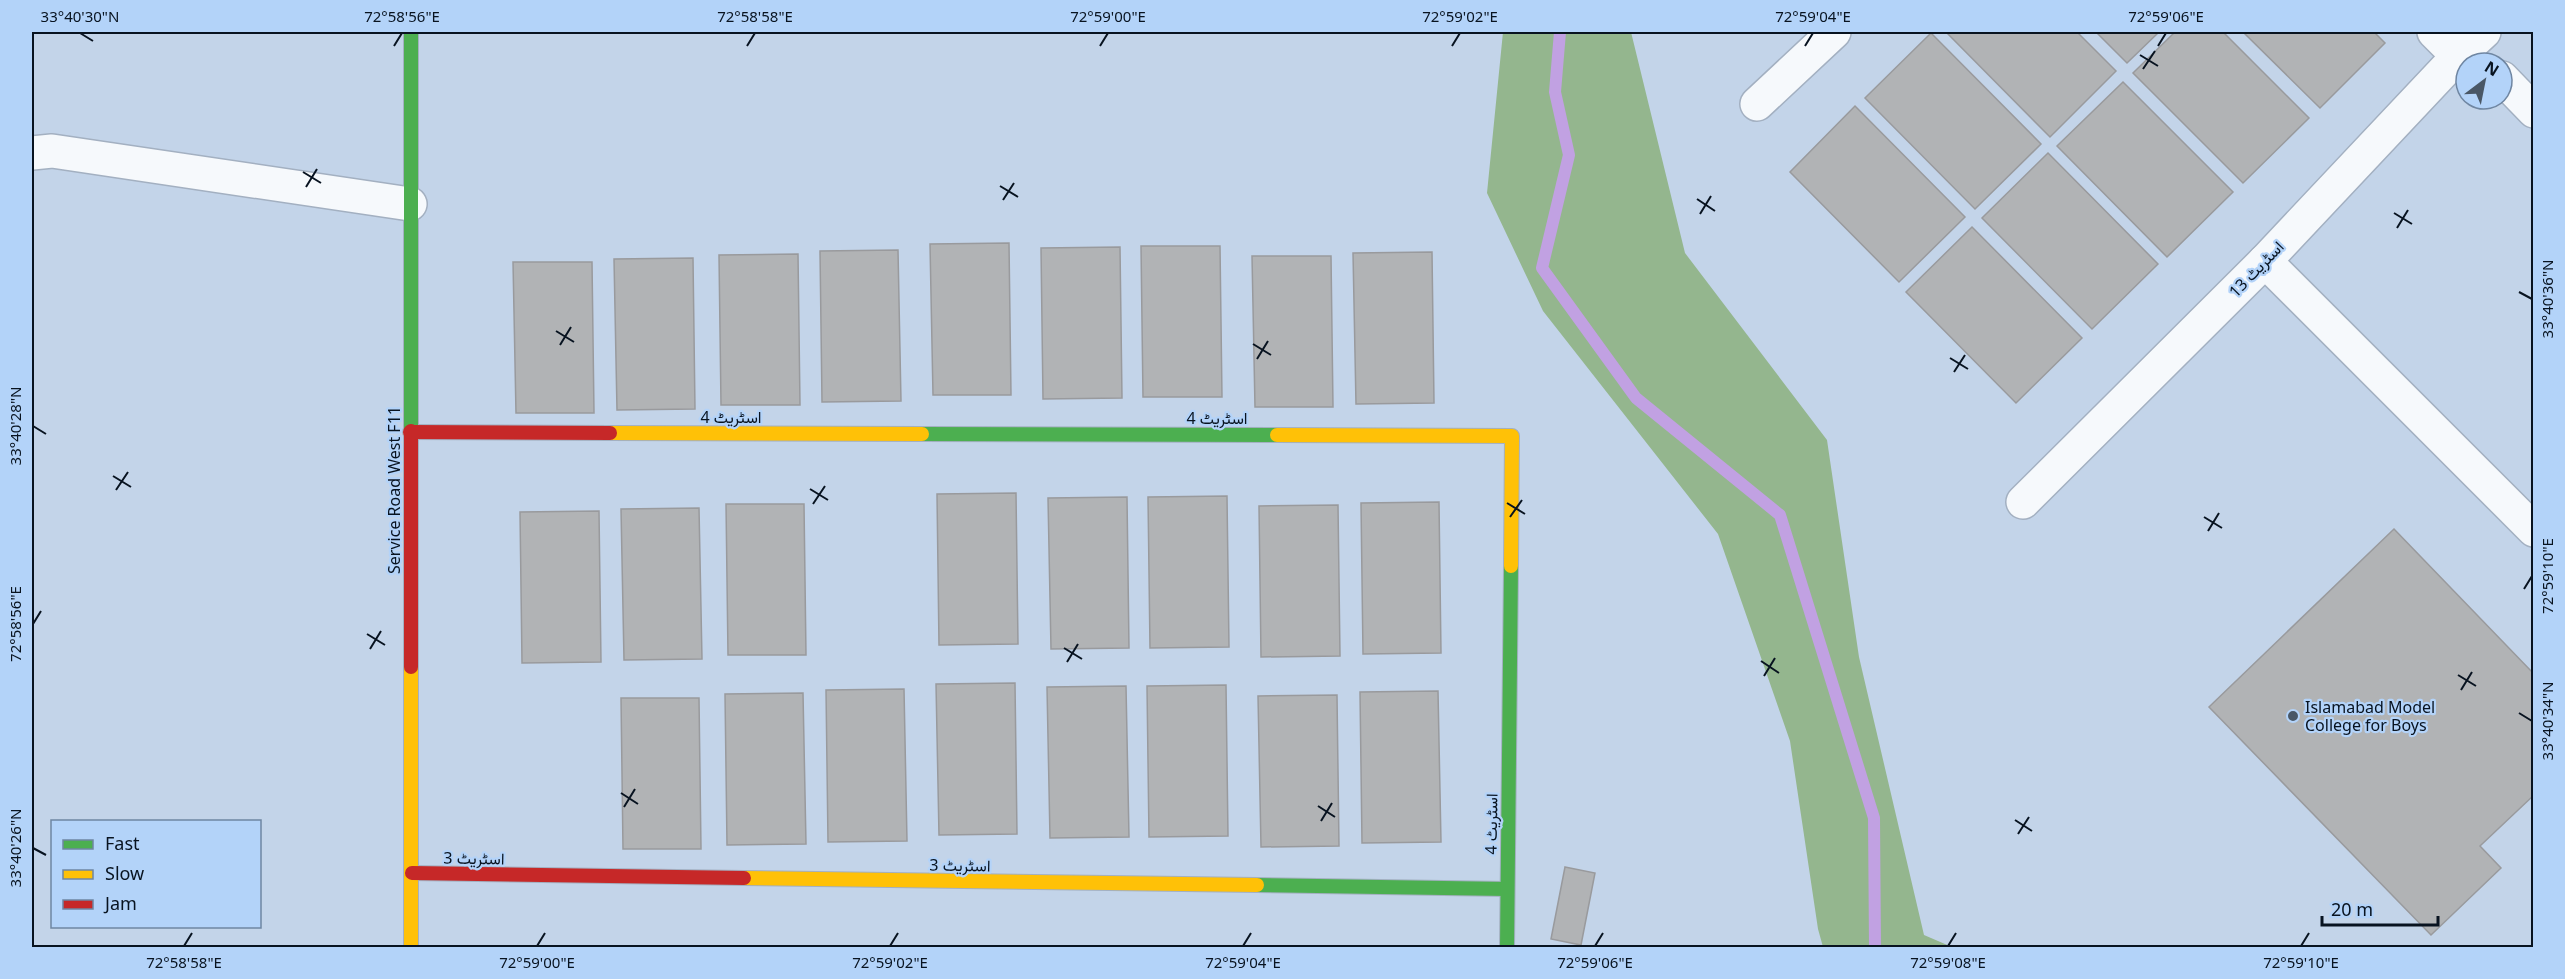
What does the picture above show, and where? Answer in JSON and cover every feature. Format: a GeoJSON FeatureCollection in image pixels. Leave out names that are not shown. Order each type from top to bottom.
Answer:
{"type":"FeatureCollection","features":[{"type":"Feature","properties":{"kind":"street","name":"Service Road West F11"},"geometry":{"type":"LineString","coordinates":[[411,32],[411,948]]}},
{"type":"Feature","properties":{"kind":"street"},"geometry":{"type":"LineString","coordinates":[[1757,104],[1834,32]]}},
{"type":"Feature","properties":{"kind":"street"},"geometry":{"type":"LineString","coordinates":[[2434,32],[2475,49]]}},
{"type":"Feature","properties":{"kind":"street","name":"اسٹریٹ 13"},"geometry":{"type":"LineString","coordinates":[[2023,502],[2475,49]]}},
{"type":"Feature","properties":{"kind":"street"},"geometry":{"type":"LineString","coordinates":[[2514,90],[2534,111]]}},
{"type":"Feature","properties":{"kind":"street"},"geometry":{"type":"LineString","coordinates":[[32,153],[52,151],[410,204]]}},
{"type":"Feature","properties":{"kind":"street"},"geometry":{"type":"LineString","coordinates":[[2265,261],[2534,530]]}},
{"type":"Feature","properties":{"kind":"street","name":"اسٹریٹ 4"},"geometry":{"type":"LineString","coordinates":[[410,432],[1512,436],[1507,948]]}},
{"type":"Feature","properties":{"kind":"street","name":"اسٹریٹ 3"},"geometry":{"type":"LineString","coordinates":[[412,873],[1507,889]]}},
{"type":"Feature","properties":{"kind":"green space"},"geometry":{"type":"Polygon","coordinates":[[[1503,32],[1631,32],[1685,253],[1827,440],[1859,657],[1924,935],[1952,947],[1823,947],[1818,929],[1790,741],[1718,534],[1543,311],[1487,193],[1503,32]]]}},
{"type":"Feature","properties":{"kind":"building"},"geometry":{"type":"Polygon","coordinates":[[[1946,32],[2077,32],[2116,71],[2050,137],[1946,32]]]}},
{"type":"Feature","properties":{"kind":"building"},"geometry":{"type":"Polygon","coordinates":[[[2096,32],[2159,32],[2127,63],[2096,32]]]}},
{"type":"Feature","properties":{"kind":"building"},"geometry":{"type":"Polygon","coordinates":[[[2175,32],[2223,32],[2309,118],[2243,183],[2133,73],[2175,32]]]}},
{"type":"Feature","properties":{"kind":"building"},"geometry":{"type":"Polygon","coordinates":[[[2243,32],[2374,32],[2385,43],[2320,108],[2243,32]]]}},
{"type":"Feature","properties":{"kind":"building"},"geometry":{"type":"Polygon","coordinates":[[[1931,33],[2041,144],[1975,209],[1865,98],[1931,33]]]}},
{"type":"Feature","properties":{"kind":"building"},"geometry":{"type":"Polygon","coordinates":[[[2123,82],[2233,192],[2167,257],[2057,146],[2123,82]]]}},
{"type":"Feature","properties":{"kind":"building"},"geometry":{"type":"Polygon","coordinates":[[[1855,106],[1965,217],[1899,282],[1790,172],[1855,106]]]}},
{"type":"Feature","properties":{"kind":"building"},"geometry":{"type":"Polygon","coordinates":[[[2048,153],[2158,264],[2092,329],[1982,218],[2048,153]]]}},
{"type":"Feature","properties":{"kind":"building"},"geometry":{"type":"Polygon","coordinates":[[[1972,227],[2082,338],[2016,403],[1906,292],[1972,227]]]}},
{"type":"Feature","properties":{"kind":"building"},"geometry":{"type":"Polygon","coordinates":[[[1009,243],[1011,395],[933,395],[930,244],[1009,243]]]}},
{"type":"Feature","properties":{"kind":"building"},"geometry":{"type":"Polygon","coordinates":[[[1141,246],[1220,246],[1222,397],[1143,397],[1141,246]]]}},
{"type":"Feature","properties":{"kind":"building"},"geometry":{"type":"Polygon","coordinates":[[[1120,247],[1122,398],[1043,399],[1041,248],[1120,247]]]}},
{"type":"Feature","properties":{"kind":"building"},"geometry":{"type":"Polygon","coordinates":[[[898,250],[901,401],[822,402],[820,251],[898,250]]]}},
{"type":"Feature","properties":{"kind":"building"},"geometry":{"type":"Polygon","coordinates":[[[1432,252],[1434,403],[1356,404],[1353,253],[1432,252]]]}},
{"type":"Feature","properties":{"kind":"building"},"geometry":{"type":"Polygon","coordinates":[[[798,254],[800,405],[721,405],[719,255],[798,254]]]}},
{"type":"Feature","properties":{"kind":"building"},"geometry":{"type":"Polygon","coordinates":[[[1252,256],[1331,256],[1333,407],[1255,407],[1252,256]]]}},
{"type":"Feature","properties":{"kind":"building"},"geometry":{"type":"Polygon","coordinates":[[[693,258],[695,409],[617,410],[614,259],[693,258]]]}},
{"type":"Feature","properties":{"kind":"building"},"geometry":{"type":"Polygon","coordinates":[[[513,262],[592,262],[594,413],[516,413],[513,262]]]}},
{"type":"Feature","properties":{"kind":"building"},"geometry":{"type":"Polygon","coordinates":[[[1016,493],[1018,644],[939,645],[937,494],[1016,493]]]}},
{"type":"Feature","properties":{"kind":"building"},"geometry":{"type":"Polygon","coordinates":[[[1227,496],[1229,647],[1150,648],[1148,497],[1227,496]]]}},
{"type":"Feature","properties":{"kind":"building"},"geometry":{"type":"Polygon","coordinates":[[[1127,497],[1129,648],[1051,649],[1048,498],[1127,497]]]}},
{"type":"Feature","properties":{"kind":"building"},"geometry":{"type":"Polygon","coordinates":[[[1439,502],[1441,653],[1363,654],[1361,503],[1439,502]]]}},
{"type":"Feature","properties":{"kind":"building"},"geometry":{"type":"Polygon","coordinates":[[[726,504],[804,504],[806,655],[728,655],[726,504]]]}},
{"type":"Feature","properties":{"kind":"building"},"geometry":{"type":"Polygon","coordinates":[[[1338,505],[1340,656],[1261,657],[1259,506],[1338,505]]]}},
{"type":"Feature","properties":{"kind":"building"},"geometry":{"type":"Polygon","coordinates":[[[699,508],[702,659],[624,660],[621,509],[699,508]]]}},
{"type":"Feature","properties":{"kind":"building"},"geometry":{"type":"Polygon","coordinates":[[[599,511],[601,662],[522,663],[520,512],[599,511]]]}},
{"type":"Feature","properties":{"kind":"building"},"geometry":{"type":"Polygon","coordinates":[[[2394,529],[2534,674],[2534,795],[2480,846],[2501,868],[2431,935],[2209,707],[2394,529]]]}},
{"type":"Feature","properties":{"kind":"building"},"geometry":{"type":"Polygon","coordinates":[[[1015,683],[1017,834],[939,835],[936,684],[1015,683]]]}},
{"type":"Feature","properties":{"kind":"building"},"geometry":{"type":"Polygon","coordinates":[[[1226,685],[1228,836],[1149,837],[1147,686],[1226,685]]]}},
{"type":"Feature","properties":{"kind":"building"},"geometry":{"type":"Polygon","coordinates":[[[1126,686],[1129,837],[1050,838],[1047,687],[1126,686]]]}},
{"type":"Feature","properties":{"kind":"building"},"geometry":{"type":"Polygon","coordinates":[[[904,689],[907,841],[828,842],[826,690],[904,689]]]}},
{"type":"Feature","properties":{"kind":"building"},"geometry":{"type":"Polygon","coordinates":[[[1438,691],[1441,842],[1362,843],[1360,692],[1438,691]]]}},
{"type":"Feature","properties":{"kind":"building"},"geometry":{"type":"Polygon","coordinates":[[[803,693],[806,844],[727,845],[725,694],[803,693]]]}},
{"type":"Feature","properties":{"kind":"building"},"geometry":{"type":"Polygon","coordinates":[[[1337,695],[1339,846],[1261,847],[1258,696],[1337,695]]]}},
{"type":"Feature","properties":{"kind":"building"},"geometry":{"type":"Polygon","coordinates":[[[621,698],[699,698],[701,849],[623,849],[621,698]]]}},
{"type":"Feature","properties":{"kind":"building"},"geometry":{"type":"Polygon","coordinates":[[[1565,867],[1595,873],[1581,945],[1551,939],[1565,867]]]}},
{"type":"Feature","properties":{"kind":"waterway"},"geometry":{"type":"LineString","coordinates":[[1560,32],[1555,92],[1569,155],[1542,268],[1636,398],[1780,515],[1874,818],[1875,948]]}},
{"type":"Feature","properties":{"kind":"traffic: fast"},"geometry":{"type":"LineString","coordinates":[[411,32],[411,431]]}},
{"type":"Feature","properties":{"kind":"traffic: fast"},"geometry":{"type":"LineString","coordinates":[[922,434],[1277,435]]}},
{"type":"Feature","properties":{"kind":"traffic: fast"},"geometry":{"type":"LineString","coordinates":[[1507,948],[1511,566]]}},
{"type":"Feature","properties":{"kind":"traffic: fast"},"geometry":{"type":"LineString","coordinates":[[1257,885],[1507,889]]}},
{"type":"Feature","properties":{"kind":"traffic: slow"},"geometry":{"type":"LineString","coordinates":[[610,433],[922,434]]}},
{"type":"Feature","properties":{"kind":"traffic: slow"},"geometry":{"type":"LineString","coordinates":[[1277,435],[1512,436],[1511,566]]}},
{"type":"Feature","properties":{"kind":"traffic: slow"},"geometry":{"type":"LineString","coordinates":[[411,667],[411,948]]}},
{"type":"Feature","properties":{"kind":"traffic: slow"},"geometry":{"type":"LineString","coordinates":[[744,878],[1257,885]]}},
{"type":"Feature","properties":{"kind":"traffic: jam"},"geometry":{"type":"LineString","coordinates":[[411,431],[411,667]]}},
{"type":"Feature","properties":{"kind":"traffic: jam"},"geometry":{"type":"LineString","coordinates":[[410,432],[610,433]]}},
{"type":"Feature","properties":{"kind":"traffic: jam"},"geometry":{"type":"LineString","coordinates":[[412,873],[744,878]]}},
{"type":"Feature","properties":{"kind":"place","name":"Islamabad Model College for Boys"},"geometry":{"type":"Point","coordinates":[2293,716]}}]}
